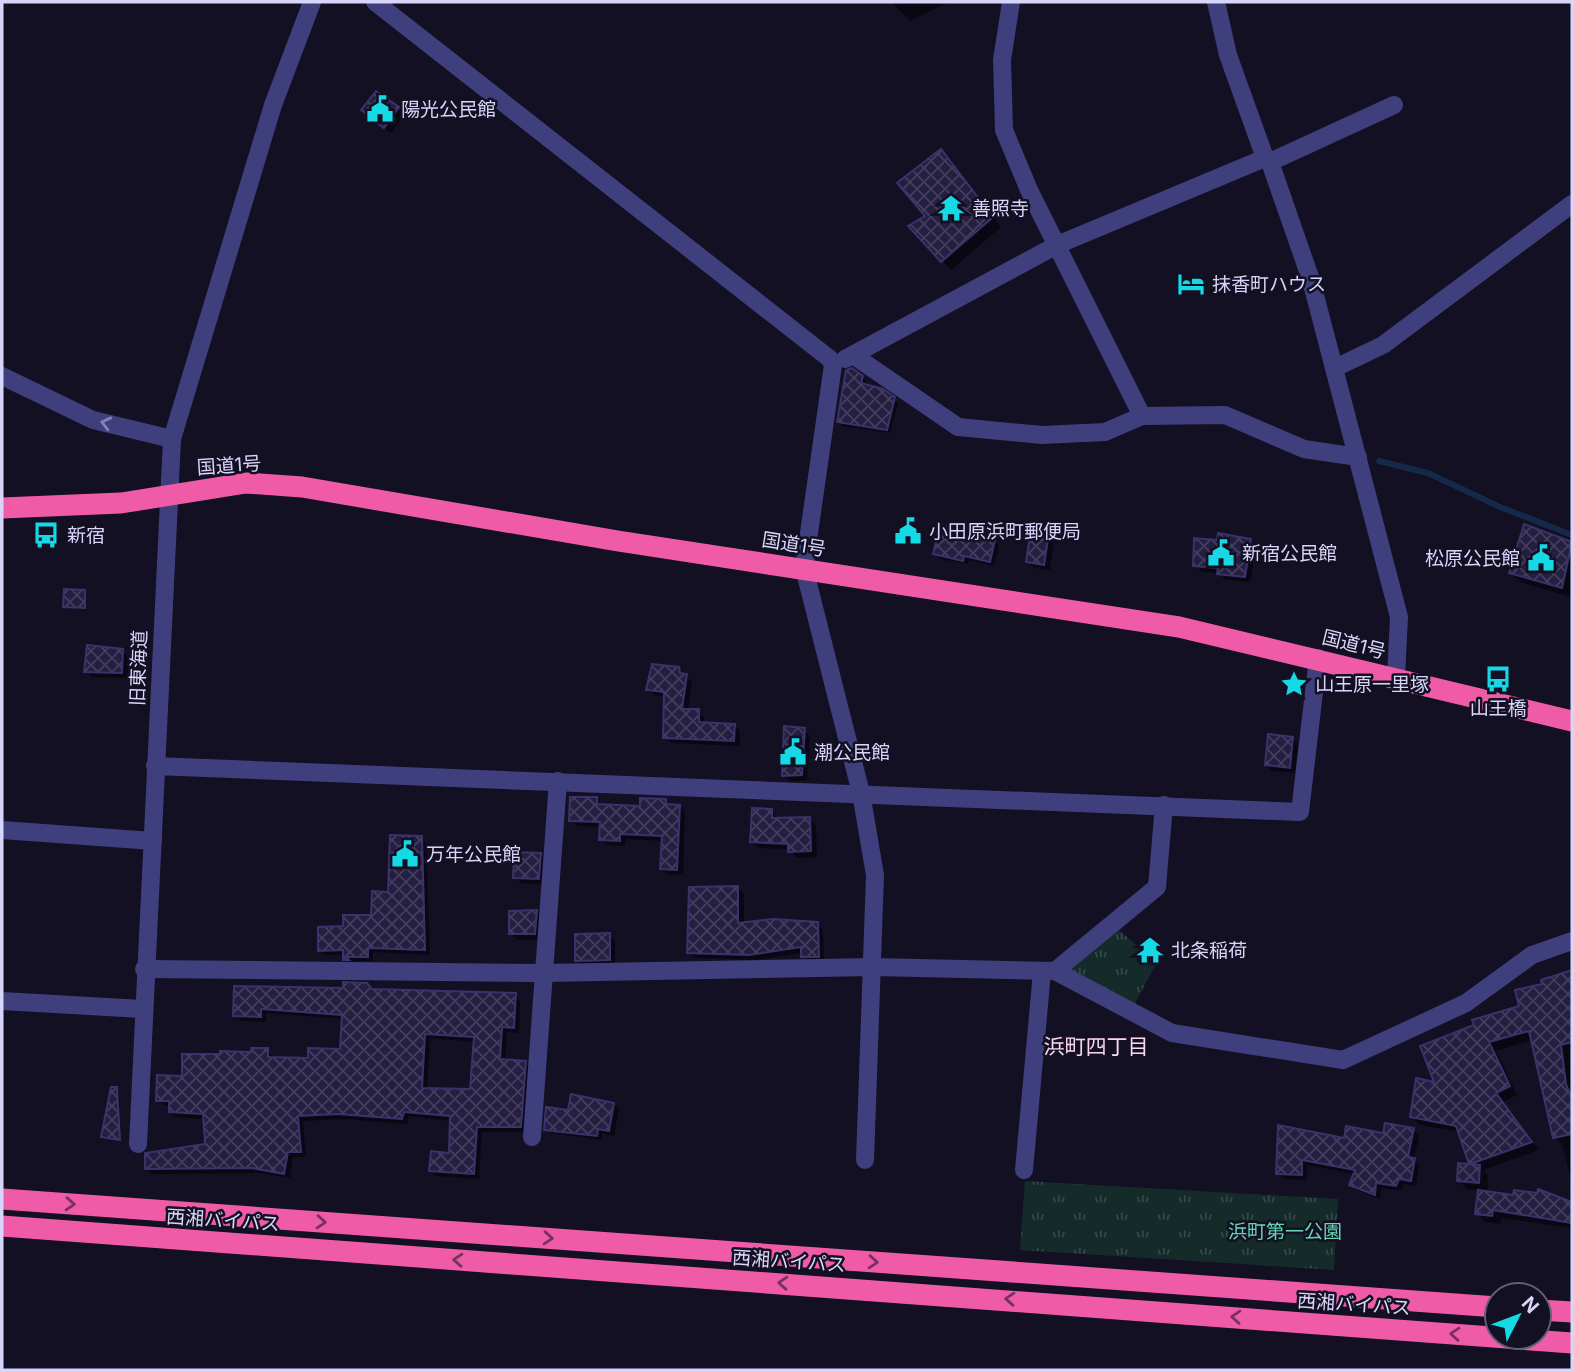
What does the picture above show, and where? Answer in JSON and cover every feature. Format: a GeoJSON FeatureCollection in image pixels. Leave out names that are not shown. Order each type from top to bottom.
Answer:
{"type":"FeatureCollection","features":[{"type":"Feature","properties":{"kind":"highway","name":"国道1号"},"geometry":{"type":"LineString","coordinates":[[2,508],[121,503],[246,483],[302,488],[1179,627],[1318,658],[1572,721]]}},
{"type":"Feature","properties":{"kind":"highway","name":"西湘バイパス"},"geometry":{"type":"LineString","coordinates":[[2,1199],[1483,1306]]}},
{"type":"Feature","properties":{"kind":"highway","name":"西湘バイパス"},"geometry":{"type":"LineString","coordinates":[[2,1226],[1572,1343]]}},
{"type":"Feature","properties":{"kind":"highway"},"geometry":{"type":"LineString","coordinates":[[1553,1311],[1572,1312]]}},
{"type":"Feature","properties":{"kind":"street","name":"旧東海道"},"geometry":{"type":"LineString","coordinates":[[138,1144],[142,1009],[153,841],[167,496],[172,439],[273,104],[312,2]]}},
{"type":"Feature","properties":{"kind":"street"},"geometry":{"type":"LineString","coordinates":[[374,2],[830,359],[833,365],[804,568],[861,793],[875,875],[865,1160]]}},
{"type":"Feature","properties":{"kind":"street"},"geometry":{"type":"LineString","coordinates":[[1011,2],[1002,60],[1004,130],[1057,245],[1142,416]]}},
{"type":"Feature","properties":{"kind":"street"},"geometry":{"type":"LineString","coordinates":[[1216,2],[1228,55],[1311,280],[1335,368],[1399,617],[1396,677]]}},
{"type":"Feature","properties":{"kind":"street"},"geometry":{"type":"LineString","coordinates":[[833,365],[1057,245],[1268,160],[1394,104]]}},
{"type":"Feature","properties":{"kind":"street"},"geometry":{"type":"LineString","coordinates":[[1335,368],[1383,345],[1572,204]]}},
{"type":"Feature","properties":{"kind":"street"},"geometry":{"type":"LineString","coordinates":[[853,355],[958,427],[1042,436],[1105,432],[1142,416],[1225,415],[1304,449],[1358,457]]}},
{"type":"Feature","properties":{"kind":"street"},"geometry":{"type":"LineString","coordinates":[[2,376],[93,420],[172,439]]}},
{"type":"Feature","properties":{"kind":"street"},"geometry":{"type":"LineString","coordinates":[[155,766],[1300,811],[1318,658]]}},
{"type":"Feature","properties":{"kind":"street"},"geometry":{"type":"LineString","coordinates":[[532,1137],[558,781]]}},
{"type":"Feature","properties":{"kind":"street"},"geometry":{"type":"LineString","coordinates":[[1024,1170],[1048,971],[1157,887],[1164,805]]}},
{"type":"Feature","properties":{"kind":"street"},"geometry":{"type":"LineString","coordinates":[[2,830],[153,841]]}},
{"type":"Feature","properties":{"kind":"street"},"geometry":{"type":"LineString","coordinates":[[145,970],[544,973],[873,967],[1048,971],[1172,1033],[1343,1060],[1466,1003],[1532,955],[1572,941]]}},
{"type":"Feature","properties":{"kind":"street"},"geometry":{"type":"LineString","coordinates":[[2,1001],[142,1009]]}},
{"type":"Feature","properties":{"kind":"green space"},"geometry":{"type":"Polygon","coordinates":[[[1115,927],[1139,947],[1137,962],[1156,964],[1133,1007],[1063,970],[1115,927]]]}},
{"type":"Feature","properties":{"kind":"green space","name":"浜町第一公園"},"geometry":{"type":"Polygon","coordinates":[[[1025,1181],[1338,1199],[1334,1270],[1020,1250],[1025,1181]]]}},
{"type":"Feature","properties":{"kind":"building","name":"陽光公民館"},"geometry":{"type":"Polygon","coordinates":[[[376,91],[399,107],[384,128],[361,110],[376,91]]]}},
{"type":"Feature","properties":{"kind":"building","name":"善照寺"},"geometry":{"type":"Polygon","coordinates":[[[941,149],[993,217],[941,262],[908,226],[925,216],[897,183],[941,149]]]}},
{"type":"Feature","properties":{"kind":"building"},"geometry":{"type":"Polygon","coordinates":[[[852,368],[863,376],[861,383],[883,389],[895,397],[887,430],[837,422],[846,370],[852,368]]]}},
{"type":"Feature","properties":{"kind":"building","name":"松原公民館"},"geometry":{"type":"Polygon","coordinates":[[[1524,524],[1572,542],[1562,588],[1509,573],[1524,524]]]}},
{"type":"Feature","properties":{"kind":"building"},"geometry":{"type":"Polygon","coordinates":[[[940,525],[995,540],[990,562],[964,556],[963,561],[933,554],[940,525]]]}},
{"type":"Feature","properties":{"kind":"building"},"geometry":{"type":"Polygon","coordinates":[[[1031,529],[1049,532],[1044,565],[1026,562],[1031,529]]]}},
{"type":"Feature","properties":{"kind":"building","name":"新宿公民館"},"geometry":{"type":"Polygon","coordinates":[[[1218,533],[1251,539],[1245,577],[1217,574],[1218,568],[1193,566],[1194,538],[1217,540],[1218,533]]]}},
{"type":"Feature","properties":{"kind":"building"},"geometry":{"type":"Polygon","coordinates":[[[64,589],[85,590],[85,608],[63,607],[64,589]]]}},
{"type":"Feature","properties":{"kind":"building"},"geometry":{"type":"Polygon","coordinates":[[[87,645],[123,649],[122,673],[84,672],[87,645]]]}},
{"type":"Feature","properties":{"kind":"building"},"geometry":{"type":"Polygon","coordinates":[[[652,664],[679,667],[680,673],[687,674],[682,709],[699,709],[699,722],[735,724],[734,741],[663,738],[664,692],[646,690],[652,664]]]}},
{"type":"Feature","properties":{"kind":"building","name":"潮公民館"},"geometry":{"type":"Polygon","coordinates":[[[784,726],[805,728],[802,775],[782,776],[784,726]]]}},
{"type":"Feature","properties":{"kind":"building"},"geometry":{"type":"Polygon","coordinates":[[[1268,734],[1293,737],[1290,768],[1265,765],[1268,734]]]}},
{"type":"Feature","properties":{"kind":"building"},"geometry":{"type":"Polygon","coordinates":[[[570,797],[597,797],[597,804],[640,806],[640,798],[666,799],[666,804],[680,805],[677,870],[660,869],[662,836],[620,834],[620,841],[599,840],[600,822],[569,821],[570,797]]]}},
{"type":"Feature","properties":{"kind":"building"},"geometry":{"type":"Polygon","coordinates":[[[752,808],[772,809],[772,818],[810,817],[811,851],[788,852],[788,844],[750,842],[752,808]]]}},
{"type":"Feature","properties":{"kind":"building"},"geometry":{"type":"Polygon","coordinates":[[[390,835],[422,836],[425,950],[368,948],[368,957],[346,957],[349,960],[343,960],[343,950],[318,951],[318,927],[343,926],[343,915],[371,915],[372,891],[388,892],[390,835]]]}},
{"type":"Feature","properties":{"kind":"building"},"geometry":{"type":"Polygon","coordinates":[[[514,852],[541,853],[539,879],[513,878],[514,852]]]}},
{"type":"Feature","properties":{"kind":"building"},"geometry":{"type":"Polygon","coordinates":[[[738,886],[738,923],[773,919],[818,922],[819,957],[801,957],[801,947],[749,955],[687,953],[689,887],[738,886]]]}},
{"type":"Feature","properties":{"kind":"building"},"geometry":{"type":"Polygon","coordinates":[[[537,910],[535,934],[509,934],[509,911],[537,910]]]}},
{"type":"Feature","properties":{"kind":"building"},"geometry":{"type":"Polygon","coordinates":[[[610,933],[610,960],[575,961],[575,934],[610,933]]]}},
{"type":"Feature","properties":{"kind":"building"},"geometry":{"type":"Polygon","coordinates":[[[1572,970],[1572,1042],[1561,1045],[1566,1084],[1572,1099],[1572,1134],[1553,1138],[1529,1031],[1489,1042],[1510,1086],[1496,1093],[1532,1142],[1470,1164],[1480,1165],[1479,1183],[1457,1181],[1458,1163],[1469,1164],[1456,1126],[1410,1117],[1416,1078],[1434,1082],[1420,1046],[1474,1025],[1472,1020],[1519,1006],[1515,990],[1542,984],[1541,980],[1572,970]]]}},
{"type":"Feature","properties":{"kind":"building"},"geometry":{"type":"Polygon","coordinates":[[[343,982],[367,983],[372,989],[516,993],[514,1028],[502,1027],[500,1059],[526,1061],[521,1127],[477,1127],[474,1174],[429,1171],[431,1151],[449,1153],[450,1116],[404,1112],[402,1119],[338,1114],[298,1116],[301,1152],[288,1152],[284,1174],[252,1168],[145,1169],[145,1153],[205,1144],[203,1114],[169,1112],[169,1101],[156,1101],[157,1075],[182,1076],[182,1054],[251,1052],[251,1048],[268,1048],[268,1057],[308,1058],[308,1048],[340,1049],[342,1015],[261,1009],[261,1017],[233,1016],[234,986],[343,988],[343,982]],[[425,1034],[422,1088],[470,1089],[474,1037],[425,1034]]]}},
{"type":"Feature","properties":{"kind":"building"},"geometry":{"type":"Polygon","coordinates":[[[111,1087],[117,1087],[120,1140],[101,1137],[111,1087]]]}},
{"type":"Feature","properties":{"kind":"building"},"geometry":{"type":"Polygon","coordinates":[[[571,1094],[614,1103],[609,1131],[598,1129],[597,1136],[544,1130],[546,1107],[568,1110],[571,1094]]]}},
{"type":"Feature","properties":{"kind":"building"},"geometry":{"type":"Polygon","coordinates":[[[1385,1123],[1414,1128],[1408,1157],[1415,1158],[1411,1181],[1399,1179],[1396,1186],[1376,1183],[1375,1195],[1349,1185],[1355,1170],[1302,1160],[1302,1175],[1276,1174],[1278,1125],[1344,1138],[1346,1126],[1383,1133],[1385,1123]]]}},
{"type":"Feature","properties":{"kind":"building"},"geometry":{"type":"Polygon","coordinates":[[[1538,1189],[1572,1202],[1572,1223],[1493,1210],[1492,1216],[1475,1214],[1478,1190],[1513,1195],[1514,1190],[1537,1193],[1538,1189]]]}},
{"type":"Feature","properties":{"kind":"waterway"},"geometry":{"type":"LineString","coordinates":[[1379,461],[1428,473],[1500,507],[1572,535]]}},
{"type":"Feature","properties":{"kind":"place","name":"陽光公民館"},"geometry":{"type":"Point","coordinates":[380,109]}},
{"type":"Feature","properties":{"kind":"place","name":"善照寺"},"geometry":{"type":"Point","coordinates":[951,208]}},
{"type":"Feature","properties":{"kind":"place","name":"抹香町ハウス"},"geometry":{"type":"Point","coordinates":[1191,284]}},
{"type":"Feature","properties":{"kind":"place","name":"小田原浜町郵便局"},"geometry":{"type":"Point","coordinates":[908,531]}},
{"type":"Feature","properties":{"kind":"place","name":"新宿"},"geometry":{"type":"Point","coordinates":[46,535]}},
{"type":"Feature","properties":{"kind":"place","name":"新宿公民館"},"geometry":{"type":"Point","coordinates":[1221,553]}},
{"type":"Feature","properties":{"kind":"place","name":"松原公民館"},"geometry":{"type":"Point","coordinates":[1541,558]}},
{"type":"Feature","properties":{"kind":"place","name":"山王橋"},"geometry":{"type":"Point","coordinates":[1498,679]}},
{"type":"Feature","properties":{"kind":"place","name":"山王原一里塚"},"geometry":{"type":"Point","coordinates":[1294,684]}},
{"type":"Feature","properties":{"kind":"place","name":"潮公民館"},"geometry":{"type":"Point","coordinates":[793,752]}},
{"type":"Feature","properties":{"kind":"place","name":"万年公民館"},"geometry":{"type":"Point","coordinates":[405,854]}},
{"type":"Feature","properties":{"kind":"place","name":"北条稲荷"},"geometry":{"type":"Point","coordinates":[1150,950]}},
{"type":"Feature","properties":{"kind":"district","name":"浜町四丁目"},"geometry":{"type":"Point","coordinates":[1096,1047]}}]}
